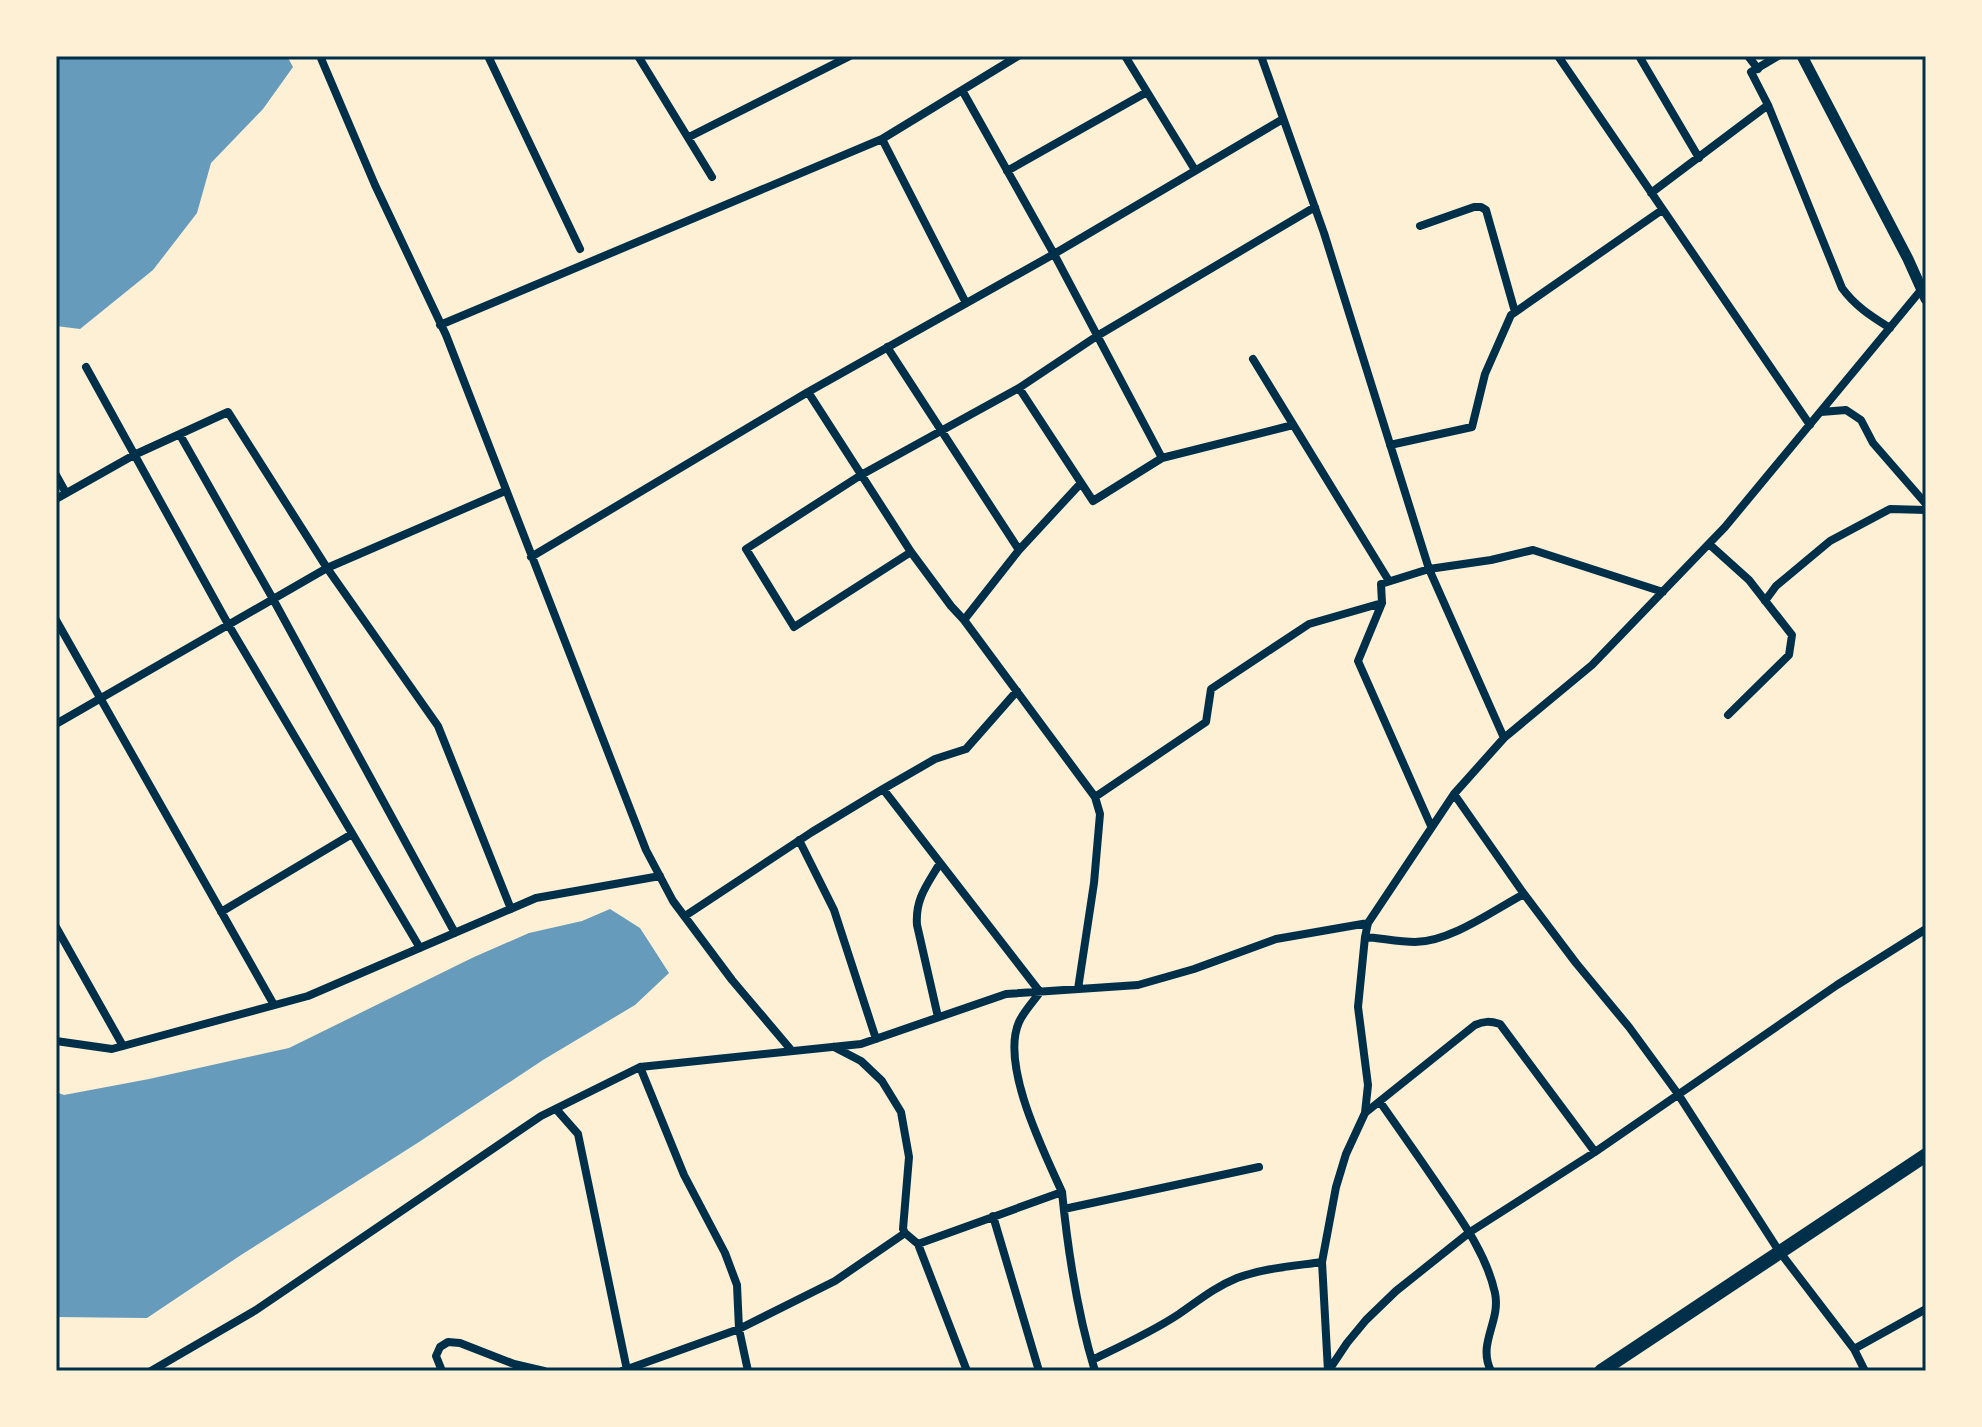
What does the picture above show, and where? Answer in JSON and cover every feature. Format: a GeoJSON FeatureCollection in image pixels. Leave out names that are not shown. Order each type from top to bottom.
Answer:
{"type":"FeatureCollection","features":[{"type":"Feature","properties":{"kind":"main road"},"geometry":{"type":"LineString","coordinates":[[1601,1371],[1926,1155]]}},
{"type":"Feature","properties":{"kind":"street"},"geometry":{"type":"LineString","coordinates":[[320,56],[375,185],[446,335],[646,850],[673,901],[732,980],[792,1051]]}},
{"type":"Feature","properties":{"kind":"street"},"geometry":{"type":"LineString","coordinates":[[488,56],[580,249]]}},
{"type":"Feature","properties":{"kind":"street"},"geometry":{"type":"LineString","coordinates":[[638,56],[712,177]]}},
{"type":"Feature","properties":{"kind":"street"},"geometry":{"type":"LineString","coordinates":[[689,137],[850,56]]}},
{"type":"Feature","properties":{"kind":"street"},"geometry":{"type":"LineString","coordinates":[[440,325],[882,139],[1018,56]]}},
{"type":"Feature","properties":{"kind":"street"},"geometry":{"type":"LineString","coordinates":[[1125,56],[1195,170]]}},
{"type":"Feature","properties":{"kind":"street"},"geometry":{"type":"LineString","coordinates":[[1261,56],[1315,207],[1429,569],[1504,738]]}},
{"type":"Feature","properties":{"kind":"street"},"geometry":{"type":"LineString","coordinates":[[1558,56],[1810,425]]}},
{"type":"Feature","properties":{"kind":"street"},"geometry":{"type":"LineString","coordinates":[[1639,56],[1699,158]]}},
{"type":"Feature","properties":{"kind":"street"},"geometry":{"type":"LineString","coordinates":[[1748,56],[1758,69]]}},
{"type":"Feature","properties":{"kind":"street"},"geometry":{"type":"LineString","coordinates":[[1778,56],[1751,72],[1768,105],[1842,288],[1861,310],[1890,328]]}},
{"type":"Feature","properties":{"kind":"street"},"geometry":{"type":"LineString","coordinates":[[1329,1371],[1322,1262],[1336,1187],[1346,1154],[1365,1113],[1368,1085],[1358,1007],[1368,923],[1454,794],[1504,738],[1592,665],[1725,527],[1890,328],[1925,291],[1802,56]]}},
{"type":"Feature","properties":{"kind":"street"},"geometry":{"type":"LineString","coordinates":[[962,90],[1054,254],[1162,458]]}},
{"type":"Feature","properties":{"kind":"street"},"geometry":{"type":"LineString","coordinates":[[1007,171],[1147,92]]}},
{"type":"Feature","properties":{"kind":"street"},"geometry":{"type":"LineString","coordinates":[[1651,193],[1768,105]]}},
{"type":"Feature","properties":{"kind":"street"},"geometry":{"type":"LineString","coordinates":[[531,557],[808,392],[1054,254],[1283,119]]}},
{"type":"Feature","properties":{"kind":"street"},"geometry":{"type":"LineString","coordinates":[[882,139],[966,303]]}},
{"type":"Feature","properties":{"kind":"street"},"geometry":{"type":"LineString","coordinates":[[911,552],[794,627],[746,549],[861,475],[1019,388],[1097,336],[1315,207]]}},
{"type":"Feature","properties":{"kind":"street"},"geometry":{"type":"LineString","coordinates":[[1420,226],[1474,207],[1486,210],[1515,312]]}},
{"type":"Feature","properties":{"kind":"street"},"geometry":{"type":"LineString","coordinates":[[1390,445],[1472,427],[1485,374],[1511,315],[1662,210]]}},
{"type":"Feature","properties":{"kind":"street"},"geometry":{"type":"LineString","coordinates":[[887,347],[1019,550]]}},
{"type":"Feature","properties":{"kind":"street"},"geometry":{"type":"LineString","coordinates":[[1253,359],[1389,581]]}},
{"type":"Feature","properties":{"kind":"street"},"geometry":{"type":"LineString","coordinates":[[86,367],[228,624],[420,948]]}},
{"type":"Feature","properties":{"kind":"street"},"geometry":{"type":"LineString","coordinates":[[1019,388],[1093,501],[1162,458],[1293,425]]}},
{"type":"Feature","properties":{"kind":"street"},"geometry":{"type":"LineString","coordinates":[[808,392],[911,552],[1095,797],[1100,814],[1094,883],[1078,989]]}},
{"type":"Feature","properties":{"kind":"street"},"geometry":{"type":"LineString","coordinates":[[1821,412],[1846,410],[1861,420],[1873,443],[1926,504]]}},
{"type":"Feature","properties":{"kind":"street"},"geometry":{"type":"LineString","coordinates":[[56,499],[134,455],[228,412],[327,568],[438,726],[511,909]]}},
{"type":"Feature","properties":{"kind":"street"},"geometry":{"type":"LineString","coordinates":[[180,435],[455,933]]}},
{"type":"Feature","properties":{"kind":"street"},"geometry":{"type":"LineString","coordinates":[[56,475],[66,493]]}},
{"type":"Feature","properties":{"kind":"street"},"geometry":{"type":"LineString","coordinates":[[964,620],[1019,550],[1081,483]]}},
{"type":"Feature","properties":{"kind":"street"},"geometry":{"type":"LineString","coordinates":[[56,724],[327,568],[505,491]]}},
{"type":"Feature","properties":{"kind":"street"},"geometry":{"type":"LineString","coordinates":[[1765,601],[1776,586],[1830,541],[1890,509],[1926,510]]}},
{"type":"Feature","properties":{"kind":"street"},"geometry":{"type":"LineString","coordinates":[[1709,544],[1749,580],[1792,635],[1789,655],[1728,715]]}},
{"type":"Feature","properties":{"kind":"street"},"geometry":{"type":"LineString","coordinates":[[1431,826],[1358,661],[1382,603],[1381,584],[1429,569],[1533,550],[1663,592]]}},
{"type":"Feature","properties":{"kind":"street"},"geometry":{"type":"LineString","coordinates":[[1095,797],[1206,722],[1211,689],[1309,624],[1382,603]]}},
{"type":"Feature","properties":{"kind":"street"},"geometry":{"type":"LineString","coordinates":[[56,620],[274,1005]]}},
{"type":"Feature","properties":{"kind":"street"},"geometry":{"type":"LineString","coordinates":[[685,916],[799,840],[883,789],[935,759],[966,749],[1017,691]]}},
{"type":"Feature","properties":{"kind":"street"},"geometry":{"type":"LineString","coordinates":[[883,789],[1040,992]]}},
{"type":"Feature","properties":{"kind":"street"},"geometry":{"type":"LineString","coordinates":[[1454,794],[1524,894],[1678,1094],[1779,1251],[1854,1349],[1865,1371]]}},
{"type":"Feature","properties":{"kind":"street"},"geometry":{"type":"LineString","coordinates":[[221,912],[352,834]]}},
{"type":"Feature","properties":{"kind":"street"},"geometry":{"type":"LineString","coordinates":[[799,840],[834,910],[876,1039]]}},
{"type":"Feature","properties":{"kind":"street"},"geometry":{"type":"LineString","coordinates":[[938,1017],[916,912],[920,897],[940,863]]}},
{"type":"Feature","properties":{"kind":"street"},"geometry":{"type":"LineString","coordinates":[[56,1041],[112,1049],[308,996],[536,898],[660,876]]}},
{"type":"Feature","properties":{"kind":"street"},"geometry":{"type":"LineString","coordinates":[[1365,937],[1416,942],[1440,937],[1524,894]]}},
{"type":"Feature","properties":{"kind":"street"},"geometry":{"type":"LineString","coordinates":[[151,1371],[256,1310],[541,1116],[640,1067],[861,1044],[1006,994],[1138,985],[1194,969],[1276,939],[1368,923]]}},
{"type":"Feature","properties":{"kind":"street"},"geometry":{"type":"LineString","coordinates":[[56,927],[123,1046]]}},
{"type":"Feature","properties":{"kind":"street"},"geometry":{"type":"LineString","coordinates":[[1329,1371],[1366,1320],[1396,1291],[1470,1232],[1595,1152],[1837,985],[1926,929]]}},
{"type":"Feature","properties":{"kind":"street"},"geometry":{"type":"LineString","coordinates":[[1040,992],[1019,1023],[1014,1054],[1024,1100],[1062,1192],[1083,1332],[1095,1371]]}},
{"type":"Feature","properties":{"kind":"street"},"geometry":{"type":"LineString","coordinates":[[1365,1113],[1475,1025],[1491,1021],[1500,1024],[1595,1152]]}},
{"type":"Feature","properties":{"kind":"street"},"geometry":{"type":"LineString","coordinates":[[833,1047],[861,1061],[882,1081],[901,1112],[909,1157],[905,1233],[918,1244],[967,1371]]}},
{"type":"Feature","properties":{"kind":"street"},"geometry":{"type":"LineString","coordinates":[[640,1067],[684,1175],[725,1253],[737,1285],[739,1329],[748,1371]]}},
{"type":"Feature","properties":{"kind":"street"},"geometry":{"type":"LineString","coordinates":[[1380,1102],[1470,1232],[1488,1272],[1496,1307],[1485,1351],[1491,1371]]}},
{"type":"Feature","properties":{"kind":"street"},"geometry":{"type":"LineString","coordinates":[[556,1109],[578,1134],[625,1370],[739,1329],[835,1281],[905,1233]]}},
{"type":"Feature","properties":{"kind":"street"},"geometry":{"type":"LineString","coordinates":[[1064,1209],[1259,1167]]}},
{"type":"Feature","properties":{"kind":"street"},"geometry":{"type":"LineString","coordinates":[[918,1244],[1062,1192]]}},
{"type":"Feature","properties":{"kind":"street"},"geometry":{"type":"LineString","coordinates":[[993,1216],[1039,1371]]}},
{"type":"Feature","properties":{"kind":"street"},"geometry":{"type":"LineString","coordinates":[[1092,1360],[1141,1336],[1179,1314],[1208,1292],[1237,1278],[1322,1262]]}},
{"type":"Feature","properties":{"kind":"street"},"geometry":{"type":"LineString","coordinates":[[1854,1349],[1926,1309]]}},
{"type":"Feature","properties":{"kind":"street"},"geometry":{"type":"LineString","coordinates":[[442,1371],[436,1356],[440,1347],[448,1342],[460,1343],[514,1364],[544,1371]]}},
{"type":"Feature","properties":{"kind":"water"},"geometry":{"type":"Polygon","coordinates":[[[56,56],[287,56],[293,67],[263,109],[211,163],[197,213],[153,270],[80,329],[56,326],[56,56]]]}},
{"type":"Feature","properties":{"kind":"water"},"geometry":{"type":"Polygon","coordinates":[[[610,909],[640,928],[669,973],[635,1005],[543,1060],[147,1318],[56,1317],[56,1092],[64,1095],[149,1079],[289,1048],[529,933],[582,921],[610,909]]]}}]}
